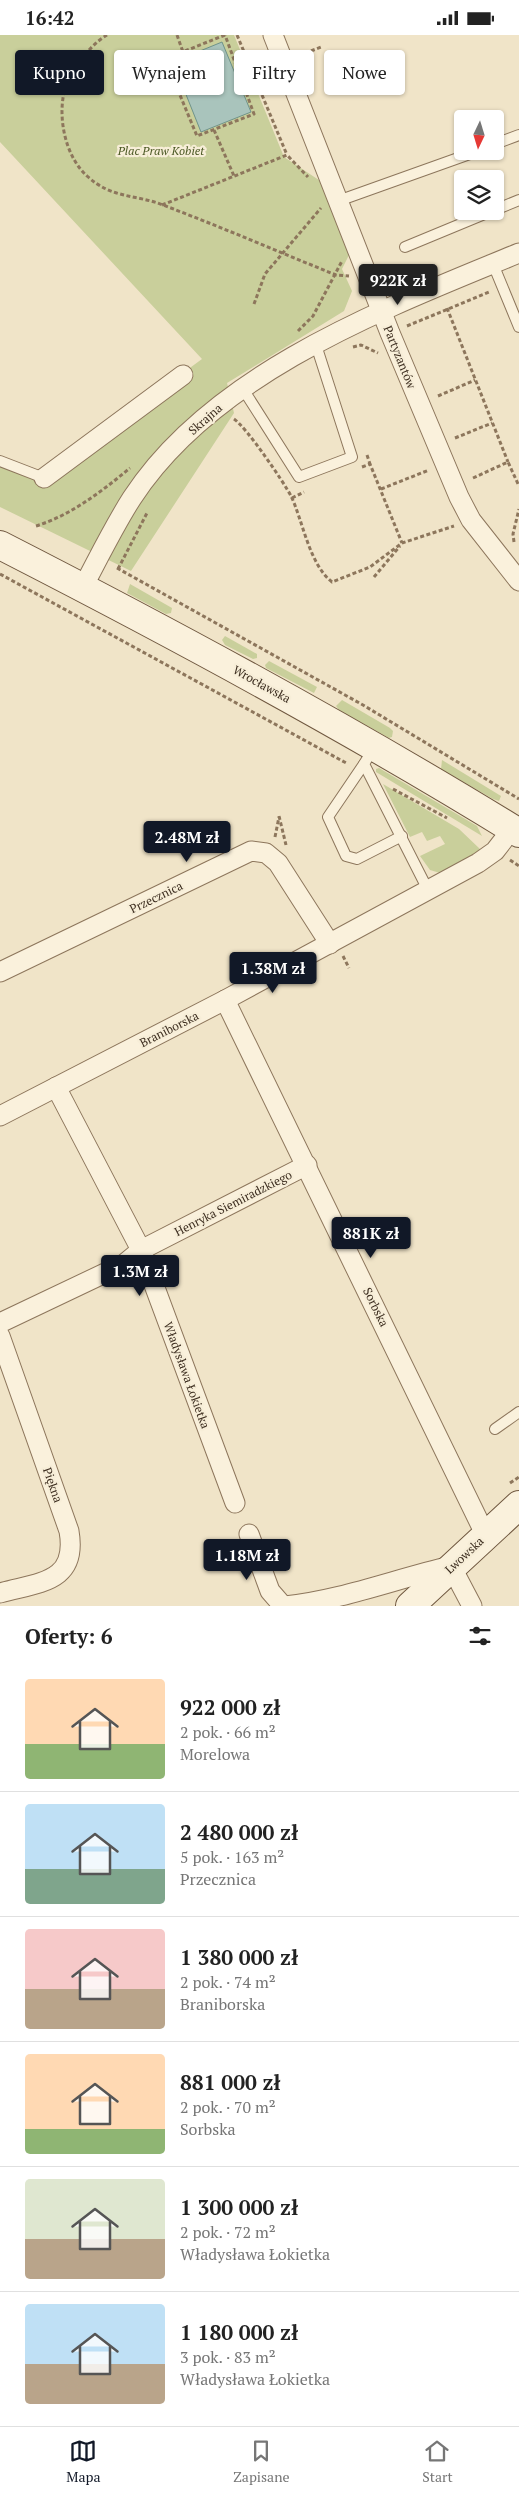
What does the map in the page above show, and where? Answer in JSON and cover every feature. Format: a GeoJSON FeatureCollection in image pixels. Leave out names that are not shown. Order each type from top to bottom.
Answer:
{"type":"FeatureCollection","features":[{"type":"Feature","properties":{"kind":"main road","name":"Wrocławska"},"geometry":{"type":"LineString","coordinates":[[0,545],[184,641],[366,760],[515,831]]}},
{"type":"Feature","properties":{"kind":"main road","name":"Lwowska"},"geometry":{"type":"LineString","coordinates":[[410,1606],[519,1505]]}},
{"type":"Feature","properties":{"kind":"street","name":"Partyzantów"},"geometry":{"type":"LineString","coordinates":[[272,35],[332,201],[382,309],[458,497],[471,520],[519,581]]}},
{"type":"Feature","properties":{"kind":"street","name":"Skrajna"},"geometry":{"type":"LineString","coordinates":[[83,587],[132,497],[165,457],[209,413],[243,389],[316,345],[382,309],[519,253]]}},
{"type":"Feature","properties":{"kind":"street"},"geometry":{"type":"LineString","coordinates":[[44,478],[183,375]]}},
{"type":"Feature","properties":{"kind":"street","name":"Braniborska"},"geometry":{"type":"LineString","coordinates":[[0,1116],[225,1000],[335,948],[428,890],[478,863],[495,851],[515,831]]}},
{"type":"Feature","properties":{"kind":"street","name":"Przecznica"},"geometry":{"type":"LineString","coordinates":[[0,972],[251,851],[266,853],[278,863],[335,948]]}},
{"type":"Feature","properties":{"kind":"street","name":"Sorbska"},"geometry":{"type":"LineString","coordinates":[[225,1000],[486,1534]]}},
{"type":"Feature","properties":{"kind":"street","name":"Władysława Łokietka"},"geometry":{"type":"LineString","coordinates":[[56,1087],[141,1250],[234,1503]]}},
{"type":"Feature","properties":{"kind":"street","name":"Henryka Siemiradzkiego"},"geometry":{"type":"LineString","coordinates":[[0,1323],[124,1264],[141,1250],[307,1165]]}},
{"type":"Feature","properties":{"kind":"street","name":"Piękna"},"geometry":{"type":"LineString","coordinates":[[0,1336],[69,1531],[72,1549],[68,1563],[57,1576],[0,1593]]}},
{"type":"Feature","properties":{"kind":"street"},"geometry":{"type":"LineString","coordinates":[[249,1534],[270,1591],[284,1606],[338,1598],[451,1566],[472,1606]]}},
{"type":"Feature","properties":{"kind":"lane"},"geometry":{"type":"LineString","coordinates":[[504,141],[519,135]]}},
{"type":"Feature","properties":{"kind":"lane"},"geometry":{"type":"LineString","coordinates":[[332,201],[454,159]]}},
{"type":"Feature","properties":{"kind":"lane"},"geometry":{"type":"LineString","coordinates":[[504,206],[519,200]]}},
{"type":"Feature","properties":{"kind":"lane"},"geometry":{"type":"LineString","coordinates":[[405,247],[471,220]]}},
{"type":"Feature","properties":{"kind":"lane"},"geometry":{"type":"LineString","coordinates":[[493,264],[519,327]]}},
{"type":"Feature","properties":{"kind":"lane"},"geometry":{"type":"LineString","coordinates":[[243,389],[299,477],[352,457],[316,345]]}},
{"type":"Feature","properties":{"kind":"lane"},"geometry":{"type":"LineString","coordinates":[[0,461],[44,478]]}},
{"type":"Feature","properties":{"kind":"lane"},"geometry":{"type":"LineString","coordinates":[[366,760],[371,776],[428,890]]}},
{"type":"Feature","properties":{"kind":"lane"},"geometry":{"type":"LineString","coordinates":[[366,760],[328,817],[346,856],[357,859],[402,836]]}},
{"type":"Feature","properties":{"kind":"lane"},"geometry":{"type":"LineString","coordinates":[[495,1429],[519,1412]]}},
{"type":"Feature","properties":{"kind":"path"},"geometry":{"type":"LineString","coordinates":[[107,35],[93,46],[74,71],[65,89],[62,116],[67,143],[80,168],[105,188],[124,197],[162,205],[336,275],[353,276]]}},
{"type":"Feature","properties":{"kind":"path"},"geometry":{"type":"LineString","coordinates":[[177,35],[182,50]]}},
{"type":"Feature","properties":{"kind":"path"},"geometry":{"type":"LineString","coordinates":[[180,95],[197,136],[254,114],[225,35],[188,50]]}},
{"type":"Feature","properties":{"kind":"path"},"geometry":{"type":"LineString","coordinates":[[237,35],[287,155]]}},
{"type":"Feature","properties":{"kind":"path"},"geometry":{"type":"LineString","coordinates":[[314,50],[321,47]]}},
{"type":"Feature","properties":{"kind":"path"},"geometry":{"type":"LineString","coordinates":[[214,130],[234,176]]}},
{"type":"Feature","properties":{"kind":"path"},"geometry":{"type":"LineString","coordinates":[[162,205],[264,165]]}},
{"type":"Feature","properties":{"kind":"path"},"geometry":{"type":"LineString","coordinates":[[254,304],[265,274],[332,201]]}},
{"type":"Feature","properties":{"kind":"path"},"geometry":{"type":"LineString","coordinates":[[336,275],[345,255]]}},
{"type":"Feature","properties":{"kind":"path"},"geometry":{"type":"LineString","coordinates":[[402,329],[502,286]]}},
{"type":"Feature","properties":{"kind":"path"},"geometry":{"type":"LineString","coordinates":[[447,309],[519,486]]}},
{"type":"Feature","properties":{"kind":"path"},"geometry":{"type":"LineString","coordinates":[[409,326],[412,334]]}},
{"type":"Feature","properties":{"kind":"path"},"geometry":{"type":"LineString","coordinates":[[364,347],[368,343]]}},
{"type":"Feature","properties":{"kind":"path"},"geometry":{"type":"LineString","coordinates":[[346,349],[364,347],[386,357]]}},
{"type":"Feature","properties":{"kind":"path"},"geometry":{"type":"LineString","coordinates":[[438,396],[476,381]]}},
{"type":"Feature","properties":{"kind":"path"},"geometry":{"type":"LineString","coordinates":[[434,387],[441,403]]}},
{"type":"Feature","properties":{"kind":"path"},"geometry":{"type":"LineString","coordinates":[[229,416],[236,419],[292,498],[304,533],[324,577],[332,582],[370,567],[402,543],[471,520]]}},
{"type":"Feature","properties":{"kind":"path"},"geometry":{"type":"LineString","coordinates":[[455,438],[492,423]]}},
{"type":"Feature","properties":{"kind":"path"},"geometry":{"type":"LineString","coordinates":[[453,432],[459,446]]}},
{"type":"Feature","properties":{"kind":"path"},"geometry":{"type":"LineString","coordinates":[[364,447],[402,543]]}},
{"type":"Feature","properties":{"kind":"path"},"geometry":{"type":"LineString","coordinates":[[470,471],[473,479],[508,462]]}},
{"type":"Feature","properties":{"kind":"path"},"geometry":{"type":"LineString","coordinates":[[361,468],[370,464]]}},
{"type":"Feature","properties":{"kind":"path"},"geometry":{"type":"LineString","coordinates":[[381,489],[434,469]]}},
{"type":"Feature","properties":{"kind":"path"},"geometry":{"type":"LineString","coordinates":[[292,498],[308,490]]}},
{"type":"Feature","properties":{"kind":"path"},"geometry":{"type":"LineString","coordinates":[[118,569],[149,509]]}},
{"type":"Feature","properties":{"kind":"path"},"geometry":{"type":"LineString","coordinates":[[519,509],[513,534],[513,541],[519,548]]}},
{"type":"Feature","properties":{"kind":"path"},"geometry":{"type":"LineString","coordinates":[[374,577],[402,543]]}},
{"type":"Feature","properties":{"kind":"path"},"geometry":{"type":"LineString","coordinates":[[110,565],[363,705],[519,799]]}},
{"type":"Feature","properties":{"kind":"path"},"geometry":{"type":"LineString","coordinates":[[0,574],[366,760]]}},
{"type":"Feature","properties":{"kind":"path"},"geometry":{"type":"LineString","coordinates":[[371,776],[454,823]]}},
{"type":"Feature","properties":{"kind":"path"},"geometry":{"type":"LineString","coordinates":[[274,843],[279,816],[287,849]]}},
{"type":"Feature","properties":{"kind":"path"},"geometry":{"type":"LineString","coordinates":[[495,851],[519,866]]}},
{"type":"Feature","properties":{"kind":"path"},"geometry":{"type":"LineString","coordinates":[[335,948],[349,968]]}},
{"type":"Feature","properties":{"kind":"green space","name":"Plac Praw Kobiet"},"geometry":{"type":"Polygon","coordinates":[[[0,35],[234,35],[240,50],[234,50],[234,95],[259,95],[284,157],[331,188],[351,251],[342,269],[352,291],[344,311],[227,383],[234,413],[131,571],[0,507],[0,466],[40,478],[202,359],[0,142],[0,35]]]}},
{"type":"Feature","properties":{"kind":"green space"},"geometry":{"type":"Polygon","coordinates":[[[130,584],[172,608],[171,613],[166,614],[127,593],[130,584]]]}},
{"type":"Feature","properties":{"kind":"green space"},"geometry":{"type":"Polygon","coordinates":[[[225,636],[257,654],[257,658],[253,659],[225,645],[222,640],[225,636]]]}},
{"type":"Feature","properties":{"kind":"green space"},"geometry":{"type":"Polygon","coordinates":[[[269,661],[317,687],[314,693],[266,668],[265,665],[269,661]]]}},
{"type":"Feature","properties":{"kind":"green space"},"geometry":{"type":"Polygon","coordinates":[[[342,700],[390,728],[393,731],[392,737],[389,738],[339,710],[336,706],[342,700]]]}},
{"type":"Feature","properties":{"kind":"green space"},"geometry":{"type":"Polygon","coordinates":[[[442,760],[501,796],[499,801],[441,769],[442,760]]]}},
{"type":"Feature","properties":{"kind":"green space"},"geometry":{"type":"Polygon","coordinates":[[[379,768],[477,826],[482,836],[376,772],[376,769],[379,768]]]}},
{"type":"Feature","properties":{"kind":"green space"},"geometry":{"type":"Polygon","coordinates":[[[383,784],[459,829],[480,849],[477,853],[440,873],[430,870],[420,856],[445,844],[440,836],[427,841],[422,832],[410,837],[383,784]]]}},
{"type":"Feature","properties":{"kind":"water"},"geometry":{"type":"Polygon","coordinates":[[[222,42],[234,71],[234,95],[244,95],[251,112],[201,132],[186,95],[224,95],[224,50],[202,50],[222,42]]]}}]}
